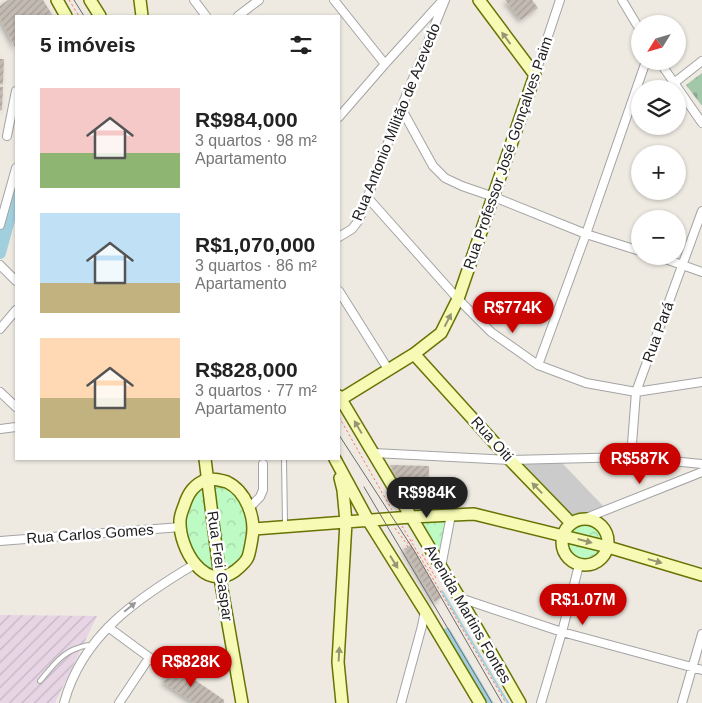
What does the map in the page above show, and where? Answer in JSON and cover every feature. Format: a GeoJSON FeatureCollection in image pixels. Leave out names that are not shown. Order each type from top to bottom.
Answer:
{"type":"FeatureCollection","features":[{"type":"Feature","properties":{"kind":"street"},"geometry":{"type":"LineString","coordinates":[[57,0],[65,15]]}},
{"type":"Feature","properties":{"kind":"street"},"geometry":{"type":"LineString","coordinates":[[90,0],[99,15]]}},
{"type":"Feature","properties":{"kind":"street"},"geometry":{"type":"LineString","coordinates":[[140,0],[142,15]]}},
{"type":"Feature","properties":{"kind":"street"},"geometry":{"type":"LineString","coordinates":[[194,0],[205,15]]}},
{"type":"Feature","properties":{"kind":"street"},"geometry":{"type":"LineString","coordinates":[[239,15],[259,0]]}},
{"type":"Feature","properties":{"kind":"street"},"geometry":{"type":"LineString","coordinates":[[334,0],[385,64]]}},
{"type":"Feature","properties":{"kind":"street"},"geometry":{"type":"LineString","coordinates":[[340,116],[444,0]]}},
{"type":"Feature","properties":{"kind":"street","name":"Rua Antonio Militão de Azevedo"},"geometry":{"type":"LineString","coordinates":[[340,236],[352,229],[359,220],[444,0]]}},
{"type":"Feature","properties":{"kind":"street"},"geometry":{"type":"LineString","coordinates":[[479,0],[535,75]]}},
{"type":"Feature","properties":{"kind":"street","name":"Rua Professor José Gonçalves Paim"},"geometry":{"type":"LineString","coordinates":[[340,397],[414,354],[441,333],[458,299],[560,0]]}},
{"type":"Feature","properties":{"kind":"street"},"geometry":{"type":"LineString","coordinates":[[622,0],[631,15]]}},
{"type":"Feature","properties":{"kind":"street"},"geometry":{"type":"LineString","coordinates":[[678,80],[702,61]]}},
{"type":"Feature","properties":{"kind":"street"},"geometry":{"type":"LineString","coordinates":[[538,365],[643,70]]}},
{"type":"Feature","properties":{"kind":"street"},"geometry":{"type":"LineString","coordinates":[[7,136],[15,96]]}},
{"type":"Feature","properties":{"kind":"street"},"geometry":{"type":"LineString","coordinates":[[686,100],[702,123]]}},
{"type":"Feature","properties":{"kind":"street"},"geometry":{"type":"LineString","coordinates":[[401,108],[433,166],[445,178],[586,234],[631,248]]}},
{"type":"Feature","properties":{"kind":"street"},"geometry":{"type":"LineString","coordinates":[[0,225],[15,172]]}},
{"type":"Feature","properties":{"kind":"street"},"geometry":{"type":"LineString","coordinates":[[368,198],[458,299],[491,332],[538,365],[586,382],[636,392],[702,382]]}},
{"type":"Feature","properties":{"kind":"street","name":"Rua Pará"},"geometry":{"type":"LineString","coordinates":[[686,253],[702,211]]}},
{"type":"Feature","properties":{"kind":"street","name":"Rua Pará"},"geometry":{"type":"LineString","coordinates":[[631,457],[636,392],[682,265]]}},
{"type":"Feature","properties":{"kind":"street"},"geometry":{"type":"LineString","coordinates":[[684,265],[702,272]]}},
{"type":"Feature","properties":{"kind":"street"},"geometry":{"type":"LineString","coordinates":[[2,267],[15,280]]}},
{"type":"Feature","properties":{"kind":"street"},"geometry":{"type":"LineString","coordinates":[[340,293],[388,369]]}},
{"type":"Feature","properties":{"kind":"street"},"geometry":{"type":"LineString","coordinates":[[0,329],[15,311]]}},
{"type":"Feature","properties":{"kind":"street","name":"Rua Oiti"},"geometry":{"type":"LineString","coordinates":[[414,354],[510,460],[571,523]]}},
{"type":"Feature","properties":{"kind":"street"},"geometry":{"type":"LineString","coordinates":[[0,392],[15,406]]}},
{"type":"Feature","properties":{"kind":"street","name":"Avenida Martins Fontes"},"geometry":{"type":"LineString","coordinates":[[340,397],[520,703]]}},
{"type":"Feature","properties":{"kind":"street"},"geometry":{"type":"LineString","coordinates":[[0,429],[15,427]]}},
{"type":"Feature","properties":{"kind":"street"},"geometry":{"type":"LineString","coordinates":[[374,453],[510,460],[631,457],[702,464]]}},
{"type":"Feature","properties":{"kind":"street","name":"Rua Frei Gaspar"},"geometry":{"type":"LineString","coordinates":[[205,460],[220,578],[242,703]]}},
{"type":"Feature","properties":{"kind":"street"},"geometry":{"type":"LineString","coordinates":[[335,460],[368,520],[480,703]]}},
{"type":"Feature","properties":{"kind":"street"},"geometry":{"type":"LineString","coordinates":[[335,460],[343,490],[346,522],[338,662],[342,703]]}},
{"type":"Feature","properties":{"kind":"street"},"geometry":{"type":"LineString","coordinates":[[248,509],[260,497],[264,461]]}},
{"type":"Feature","properties":{"kind":"street"},"geometry":{"type":"LineString","coordinates":[[586,518],[599,523],[604,528],[608,541],[608,548],[600,560],[587,566],[572,562],[563,550],[561,543],[562,535],[565,528],[571,523],[702,472]]}},
{"type":"Feature","properties":{"kind":"street"},"geometry":{"type":"LineString","coordinates":[[208,479],[220,480],[229,483],[238,491],[246,502],[248,509],[252,516],[254,529],[248,558],[240,568],[220,578],[202,571],[185,549],[180,521],[190,490],[200,481],[208,479]]}},
{"type":"Feature","properties":{"kind":"street"},"geometry":{"type":"LineString","coordinates":[[254,529],[368,520],[396,523],[411,517],[474,514],[562,535],[702,575]]}},
{"type":"Feature","properties":{"kind":"street"},"geometry":{"type":"LineString","coordinates":[[440,567],[451,515]]}},
{"type":"Feature","properties":{"kind":"street","name":"Rua Carlos Gomes"},"geometry":{"type":"LineString","coordinates":[[0,541],[181,527]]}},
{"type":"Feature","properties":{"kind":"street"},"geometry":{"type":"LineString","coordinates":[[64,703],[66,693],[80,665],[108,627],[142,598],[195,564]]}},
{"type":"Feature","properties":{"kind":"street"},"geometry":{"type":"LineString","coordinates":[[541,703],[579,565]]}},
{"type":"Feature","properties":{"kind":"street"},"geometry":{"type":"LineString","coordinates":[[459,597],[562,632],[702,670]]}},
{"type":"Feature","properties":{"kind":"street"},"geometry":{"type":"LineString","coordinates":[[401,703],[425,611]]}},
{"type":"Feature","properties":{"kind":"street"},"geometry":{"type":"LineString","coordinates":[[108,627],[161,666]]}},
{"type":"Feature","properties":{"kind":"street"},"geometry":{"type":"LineString","coordinates":[[682,703],[702,634]]}},
{"type":"Feature","properties":{"kind":"street"},"geometry":{"type":"LineString","coordinates":[[119,703],[149,658]]}},
{"type":"Feature","properties":{"kind":"lane"},"geometry":{"type":"LineString","coordinates":[[284,460],[285,526]]}},
{"type":"Feature","properties":{"kind":"lane"},"geometry":{"type":"LineString","coordinates":[[40,681],[70,650],[88,644],[93,646]]}},
{"type":"Feature","properties":{"kind":"path"},"geometry":{"type":"LineString","coordinates":[[70,0],[78,15]]}},
{"type":"Feature","properties":{"kind":"path"},"geometry":{"type":"LineString","coordinates":[[340,420],[408,547]]}},
{"type":"Feature","properties":{"kind":"path"},"geometry":{"type":"LineString","coordinates":[[396,523],[411,541],[506,703]]}},
{"type":"Feature","properties":{"kind":"path"},"geometry":{"type":"LineString","coordinates":[[411,541],[413,540],[437,580]]}},
{"type":"Feature","properties":{"kind":"path"},"geometry":{"type":"LineString","coordinates":[[406,544],[411,541]]}},
{"type":"Feature","properties":{"kind":"shaded area"},"geometry":{"type":"Polygon","coordinates":[[[521,463],[562,463],[605,508],[570,518],[521,463]]]}},
{"type":"Feature","properties":{"kind":"shaded area"},"geometry":{"type":"Polygon","coordinates":[[[0,615],[97,616],[55,703],[0,703],[0,615]]]}},
{"type":"Feature","properties":{"kind":"green space"},"geometry":{"type":"Polygon","coordinates":[[[702,73],[702,106],[686,85],[702,73]]]}},
{"type":"Feature","properties":{"kind":"green space"},"geometry":{"type":"Polygon","coordinates":[[[206,483],[214,571],[208,570],[194,558],[184,526],[191,496],[206,483]]]}},
{"type":"Feature","properties":{"kind":"green space"},"geometry":{"type":"Polygon","coordinates":[[[219,483],[237,495],[248,518],[250,533],[242,559],[236,566],[225,570],[215,484],[219,483]]]}},
{"type":"Feature","properties":{"kind":"green space"},"geometry":{"type":"Polygon","coordinates":[[[417,522],[446,522],[438,555],[417,522]]]}},
{"type":"Feature","properties":{"kind":"green space"},"geometry":{"type":"Polygon","coordinates":[[[584,523],[596,528],[602,540],[570,531],[584,523]]]}},
{"type":"Feature","properties":{"kind":"green space"},"geometry":{"type":"Polygon","coordinates":[[[568,540],[600,550],[590,557],[580,557],[572,551],[568,540]]]}},
{"type":"Feature","properties":{"kind":"building"},"geometry":{"type":"Polygon","coordinates":[[[8,0],[43,0],[52,15],[15,15],[15,47],[0,19],[0,6],[8,0]]]}},
{"type":"Feature","properties":{"kind":"building"},"geometry":{"type":"Polygon","coordinates":[[[505,0],[532,0],[538,8],[521,20],[505,0]]]}},
{"type":"Feature","properties":{"kind":"building"},"geometry":{"type":"Polygon","coordinates":[[[0,59],[4,59],[3,84],[0,84],[0,59]]]}},
{"type":"Feature","properties":{"kind":"building"},"geometry":{"type":"Polygon","coordinates":[[[0,87],[3,87],[2,110],[0,110],[0,87]]]}},
{"type":"Feature","properties":{"kind":"building"},"geometry":{"type":"Polygon","coordinates":[[[390,465],[429,466],[428,509],[417,511],[390,465]]]}},
{"type":"Feature","properties":{"kind":"building"},"geometry":{"type":"Polygon","coordinates":[[[411,545],[441,598],[435,602],[404,549],[411,545]]]}},
{"type":"Feature","properties":{"kind":"building"},"geometry":{"type":"Polygon","coordinates":[[[176,667],[224,700],[224,703],[194,703],[163,682],[176,667]]]}},
{"type":"Feature","properties":{"kind":"waterway"},"geometry":{"type":"LineString","coordinates":[[0,253],[15,198]]}},
{"type":"Feature","properties":{"kind":"waterway"},"geometry":{"type":"LineString","coordinates":[[442,591],[508,703]]}},
{"type":"Feature","properties":{"kind":"waterway"},"geometry":{"type":"LineString","coordinates":[[447,632],[489,703]]}},
{"type":"Feature","properties":{"kind":"tram line"},"geometry":{"type":"LineString","coordinates":[[74,0],[83,15]]}},
{"type":"Feature","properties":{"kind":"tram line"},"geometry":{"type":"LineString","coordinates":[[340,437],[415,552],[502,703]]}},
{"type":"Feature","properties":{"kind":"tram line"},"geometry":{"type":"LineString","coordinates":[[364,487],[492,703]]}}]}
